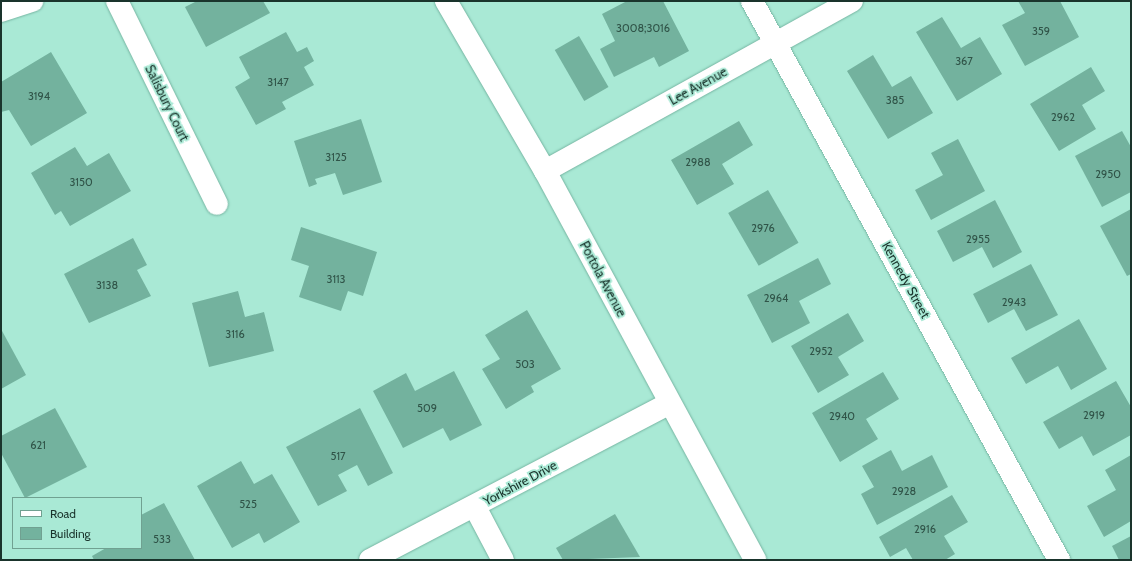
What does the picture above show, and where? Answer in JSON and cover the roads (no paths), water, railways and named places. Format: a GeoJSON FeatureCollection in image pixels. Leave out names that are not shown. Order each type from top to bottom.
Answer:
{"type":"FeatureCollection","features":[{"type":"Feature","properties":{"kind":"street"},"geometry":{"type":"LineString","coordinates":[[1,11],[32,1]]}},
{"type":"Feature","properties":{"kind":"street","name":"Salisbury Court"},"geometry":{"type":"LineString","coordinates":[[117,1],[217,204]]}},
{"type":"Feature","properties":{"kind":"street","name":"Portola Avenue"},"geometry":{"type":"LineString","coordinates":[[446,1],[545,171],[669,404],[755,560]]}},
{"type":"Feature","properties":{"kind":"street","name":"Kennedy Street"},"geometry":{"type":"LineString","coordinates":[[752,1],[776,42],[1060,560]]}},
{"type":"Feature","properties":{"kind":"street","name":"Lee Avenue"},"geometry":{"type":"LineString","coordinates":[[545,171],[852,1]]}},
{"type":"Feature","properties":{"kind":"street","name":"Yorkshire Drive"},"geometry":{"type":"LineString","coordinates":[[370,560],[475,507],[669,404]]}},
{"type":"Feature","properties":{"kind":"street"},"geometry":{"type":"LineString","coordinates":[[475,507],[503,560]]}}]}
